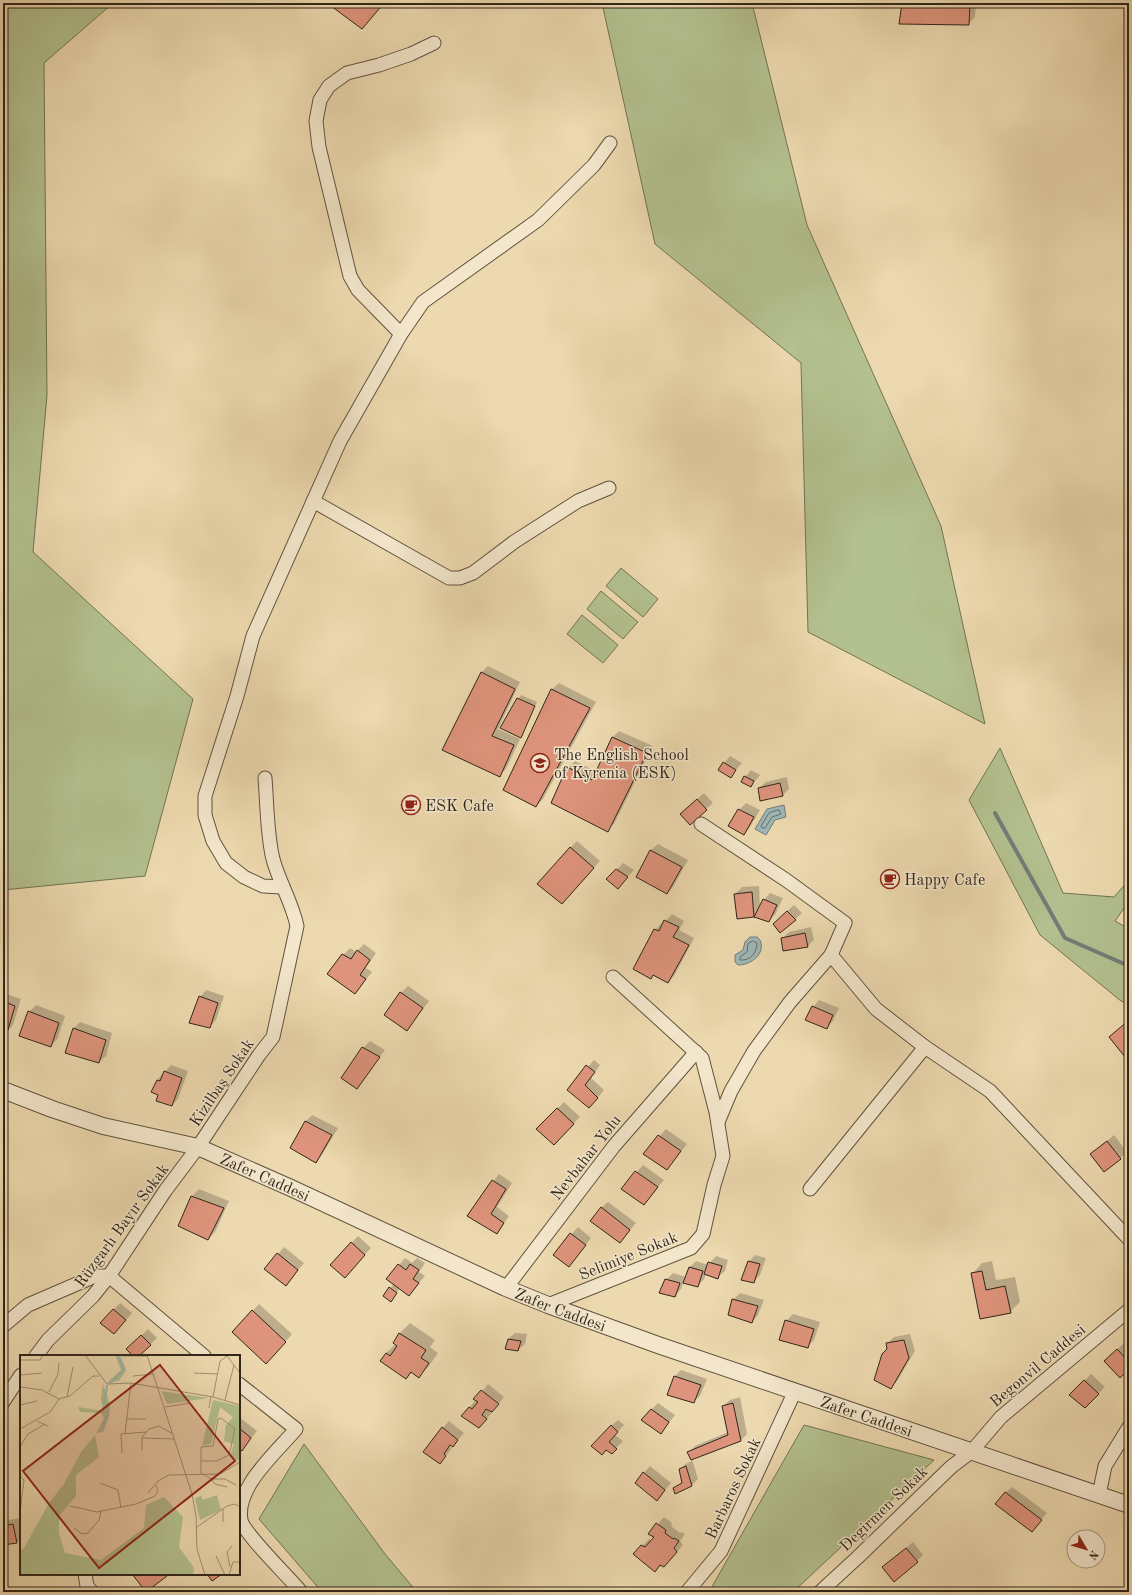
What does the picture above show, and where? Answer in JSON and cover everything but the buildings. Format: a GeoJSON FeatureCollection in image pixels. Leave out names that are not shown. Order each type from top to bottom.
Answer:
{"type":"FeatureCollection","features":[{"type":"Feature","properties":{"kind":"street"},"geometry":{"type":"LineString","coordinates":[[402,334],[358,290],[350,276],[319,147],[316,120],[320,100],[329,86],[347,73],[379,65],[411,54],[434,43]]}},
{"type":"Feature","properties":{"kind":"street"},"geometry":{"type":"LineString","coordinates":[[265,778],[273,857],[282,888],[263,886],[244,877],[226,863],[213,841],[205,815],[205,796],[237,696],[253,636],[340,441],[422,302],[538,220],[594,165],[610,143]]}},
{"type":"Feature","properties":{"kind":"street"},"geometry":{"type":"LineString","coordinates":[[314,501],[449,578],[460,578],[473,573],[514,542],[578,501],[609,488]]}},
{"type":"Feature","properties":{"kind":"street"},"geometry":{"type":"LineString","coordinates":[[702,824],[786,880],[845,923],[830,955],[790,1002],[754,1051],[731,1091],[718,1123]]}},
{"type":"Feature","properties":{"kind":"street","name":"Kizilbaş Sokak"},"geometry":{"type":"LineString","coordinates":[[198,1147],[258,1055],[273,1037],[297,926],[293,908],[282,888]]}},
{"type":"Feature","properties":{"kind":"street"},"geometry":{"type":"LineString","coordinates":[[830,955],[876,1010],[925,1047],[990,1091],[1129,1239]]}},
{"type":"Feature","properties":{"kind":"street","name":"Selimiye Sokak"},"geometry":{"type":"LineString","coordinates":[[548,1305],[691,1248],[703,1234],[714,1185],[724,1156],[718,1123],[702,1058],[613,977]]}},
{"type":"Feature","properties":{"kind":"street"},"geometry":{"type":"LineString","coordinates":[[810,1190],[925,1047]]}},
{"type":"Feature","properties":{"kind":"street","name":"Nevbahar Yolu"},"geometry":{"type":"LineString","coordinates":[[506,1288],[614,1146],[696,1052]]}},
{"type":"Feature","properties":{"kind":"street","name":"Zafer Caddesi"},"geometry":{"type":"LineString","coordinates":[[3,1090],[52,1109],[103,1126],[198,1147],[291,1188],[506,1288],[548,1305],[658,1345],[1129,1505]]}},
{"type":"Feature","properties":{"kind":"street","name":"Rüzgarlı Bayır Sokak"},"geometry":{"type":"LineString","coordinates":[[37,1355],[48,1340],[93,1296],[109,1276],[165,1191],[198,1147]]}},
{"type":"Feature","properties":{"kind":"street"},"geometry":{"type":"LineString","coordinates":[[4,1323],[28,1305],[79,1282],[95,1276],[109,1276],[196,1354]]}},
{"type":"Feature","properties":{"kind":"street","name":"Begonvil Caddesi"},"geometry":{"type":"LineString","coordinates":[[972,1451],[1001,1417],[1129,1310]]}},
{"type":"Feature","properties":{"kind":"street"},"geometry":{"type":"LineString","coordinates":[[3,1402],[20,1376]]}},
{"type":"Feature","properties":{"kind":"street"},"geometry":{"type":"LineString","coordinates":[[240,1385],[296,1429],[246,1489],[241,1509],[241,1521],[249,1534],[301,1592]]}},
{"type":"Feature","properties":{"kind":"street","name":"Barbaros Sokak"},"geometry":{"type":"LineString","coordinates":[[687,1592],[721,1551],[795,1391]]}},
{"type":"Feature","properties":{"kind":"street"},"geometry":{"type":"LineString","coordinates":[[1099,1495],[1106,1466],[1129,1427]]}},
{"type":"Feature","properties":{"kind":"street","name":"Degirmen Sokak"},"geometry":{"type":"LineString","coordinates":[[820,1592],[951,1467],[972,1451]]}},
{"type":"Feature","properties":{"kind":"street"},"geometry":{"type":"LineString","coordinates":[[85,1575],[88,1586],[92,1592]]}},
{"type":"Feature","properties":{"kind":"green space"},"geometry":{"type":"Polygon","coordinates":[[[3,3],[113,3],[44,63],[47,395],[33,552],[193,699],[145,876],[3,890],[3,3]]]}},
{"type":"Feature","properties":{"kind":"green space"},"geometry":{"type":"Polygon","coordinates":[[[602,3],[752,3],[807,225],[941,526],[985,724],[808,632],[801,363],[655,244],[602,3]]]}},
{"type":"Feature","properties":{"kind":"green space"},"geometry":{"type":"Polygon","coordinates":[[[621,568],[658,599],[643,617],[606,586],[621,568]]]}},
{"type":"Feature","properties":{"kind":"green space"},"geometry":{"type":"Polygon","coordinates":[[[601,591],[638,622],[623,639],[587,609],[601,591]]]}},
{"type":"Feature","properties":{"kind":"green space"},"geometry":{"type":"Polygon","coordinates":[[[582,615],[618,645],[603,663],[567,634],[582,615]]]}},
{"type":"Feature","properties":{"kind":"green space"},"geometry":{"type":"Polygon","coordinates":[[[1000,748],[1063,893],[1114,897],[1129,880],[1129,901],[1115,921],[1129,929],[1129,1004],[1121,1001],[1040,935],[969,800],[1000,748]]]}},
{"type":"Feature","properties":{"kind":"green space"},"geometry":{"type":"Polygon","coordinates":[[[804,1425],[934,1460],[793,1592],[709,1592],[804,1425]]]}},
{"type":"Feature","properties":{"kind":"green space"},"geometry":{"type":"Polygon","coordinates":[[[304,1444],[385,1554],[417,1592],[322,1592],[259,1519],[304,1444]]]}},
{"type":"Feature","properties":{"kind":"water"},"geometry":{"type":"Polygon","coordinates":[[[784,805],[786,817],[775,820],[766,835],[755,829],[767,809],[784,805]]]}},
{"type":"Feature","properties":{"kind":"water"},"geometry":{"type":"Polygon","coordinates":[[[750,937],[757,937],[760,940],[761,950],[752,961],[738,965],[735,962],[735,955],[743,950],[745,942],[750,937]]]}},
{"type":"Feature","properties":{"kind":"waterway"},"geometry":{"type":"LineString","coordinates":[[995,813],[1065,938],[1129,966]]}},
{"type":"Feature","properties":{"kind":"place","name":"The English School of Kyrenia (ESK)"},"geometry":{"type":"Point","coordinates":[540,763]}},
{"type":"Feature","properties":{"kind":"place","name":"ESK Cafe"},"geometry":{"type":"Point","coordinates":[411,805]}},
{"type":"Feature","properties":{"kind":"place","name":"Happy Cafe"},"geometry":{"type":"Point","coordinates":[890,879]}}]}
